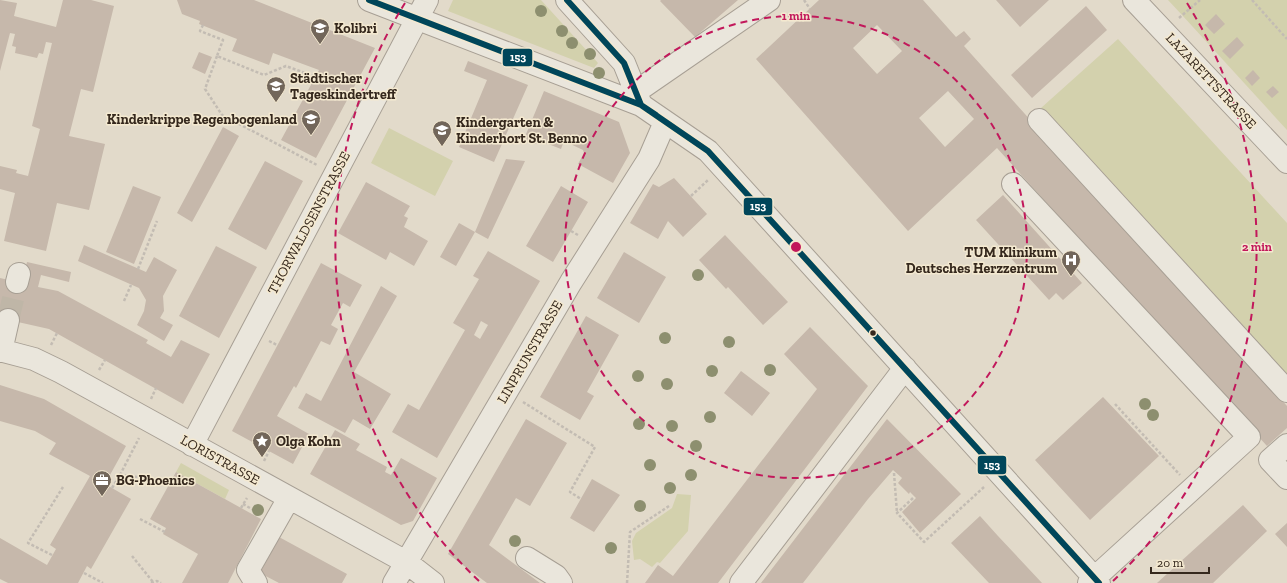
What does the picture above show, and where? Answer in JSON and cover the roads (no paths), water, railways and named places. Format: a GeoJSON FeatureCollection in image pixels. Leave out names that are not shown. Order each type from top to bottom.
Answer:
{"type":"FeatureCollection","features":[{"type":"Feature","properties":{"kind":"street"},"geometry":{"type":"LineString","coordinates":[[369,0],[422,9],[639,98],[665,122],[708,151],[1000,472],[1094,581],[1192,488],[1249,437]]}},
{"type":"Feature","properties":{"kind":"street"},"geometry":{"type":"LineString","coordinates":[[567,0],[624,63],[639,98]]}},
{"type":"Feature","properties":{"kind":"street"},"geometry":{"type":"LineString","coordinates":[[639,98],[769,0]]}},
{"type":"Feature","properties":{"kind":"street","name":"LAZARETTSTRASSE"},"geometry":{"type":"LineString","coordinates":[[1134,0],[1287,162]]}},
{"type":"Feature","properties":{"kind":"street","name":"THORWALDSENSTRASSE"},"geometry":{"type":"LineString","coordinates":[[192,445],[422,9]]}},
{"type":"Feature","properties":{"kind":"street"},"geometry":{"type":"LineString","coordinates":[[1039,120],[1287,391]]}},
{"type":"Feature","properties":{"kind":"street","name":"LINPRUNSTRASSE"},"geometry":{"type":"LineString","coordinates":[[394,583],[571,282],[650,159],[665,122]]}},
{"type":"Feature","properties":{"kind":"street"},"geometry":{"type":"LineString","coordinates":[[1013,184],[1287,478]]}},
{"type":"Feature","properties":{"kind":"street"},"geometry":{"type":"LineString","coordinates":[[0,351],[8,320]]}},
{"type":"Feature","properties":{"kind":"street","name":"LORISTRASSE"},"geometry":{"type":"LineString","coordinates":[[0,351],[34,359],[61,372],[406,562],[433,583]]}},
{"type":"Feature","properties":{"kind":"street"},"geometry":{"type":"LineString","coordinates":[[741,583],[905,368]]}},
{"type":"Feature","properties":{"kind":"street"},"geometry":{"type":"LineString","coordinates":[[1270,460],[1287,445]]}},
{"type":"Feature","properties":{"kind":"street"},"geometry":{"type":"LineString","coordinates":[[256,583],[248,570],[289,498]]}},
{"type":"Feature","properties":{"kind":"street"},"geometry":{"type":"LineString","coordinates":[[527,558],[556,576],[561,583]]}},
{"type":"Feature","properties":{"kind":"tunnel"},"geometry":{"type":"LineString","coordinates":[[8,320],[17,282]]}},
{"type":"Feature","properties":{"kind":"place","name":"Kolibri"},"geometry":{"type":"Point","coordinates":[320,45]}},
{"type":"Feature","properties":{"kind":"place","name":"Städtischer Tageskindertreff"},"geometry":{"type":"Point","coordinates":[276,103]}},
{"type":"Feature","properties":{"kind":"place","name":"Kinderkrippe Regenbogenland"},"geometry":{"type":"Point","coordinates":[311,136]}},
{"type":"Feature","properties":{"kind":"place","name":"Kindergarten & Kinderhort St. Benno"},"geometry":{"type":"Point","coordinates":[442,147]}},
{"type":"Feature","properties":{"kind":"place","name":"TUM Klinikum Deutsches Herzzentrum"},"geometry":{"type":"Point","coordinates":[1071,277]}},
{"type":"Feature","properties":{"kind":"place","name":"Olga Kohn"},"geometry":{"type":"Point","coordinates":[262,458]}},
{"type":"Feature","properties":{"kind":"place","name":"BG-Phoenics"},"geometry":{"type":"Point","coordinates":[102,497]}}]}
